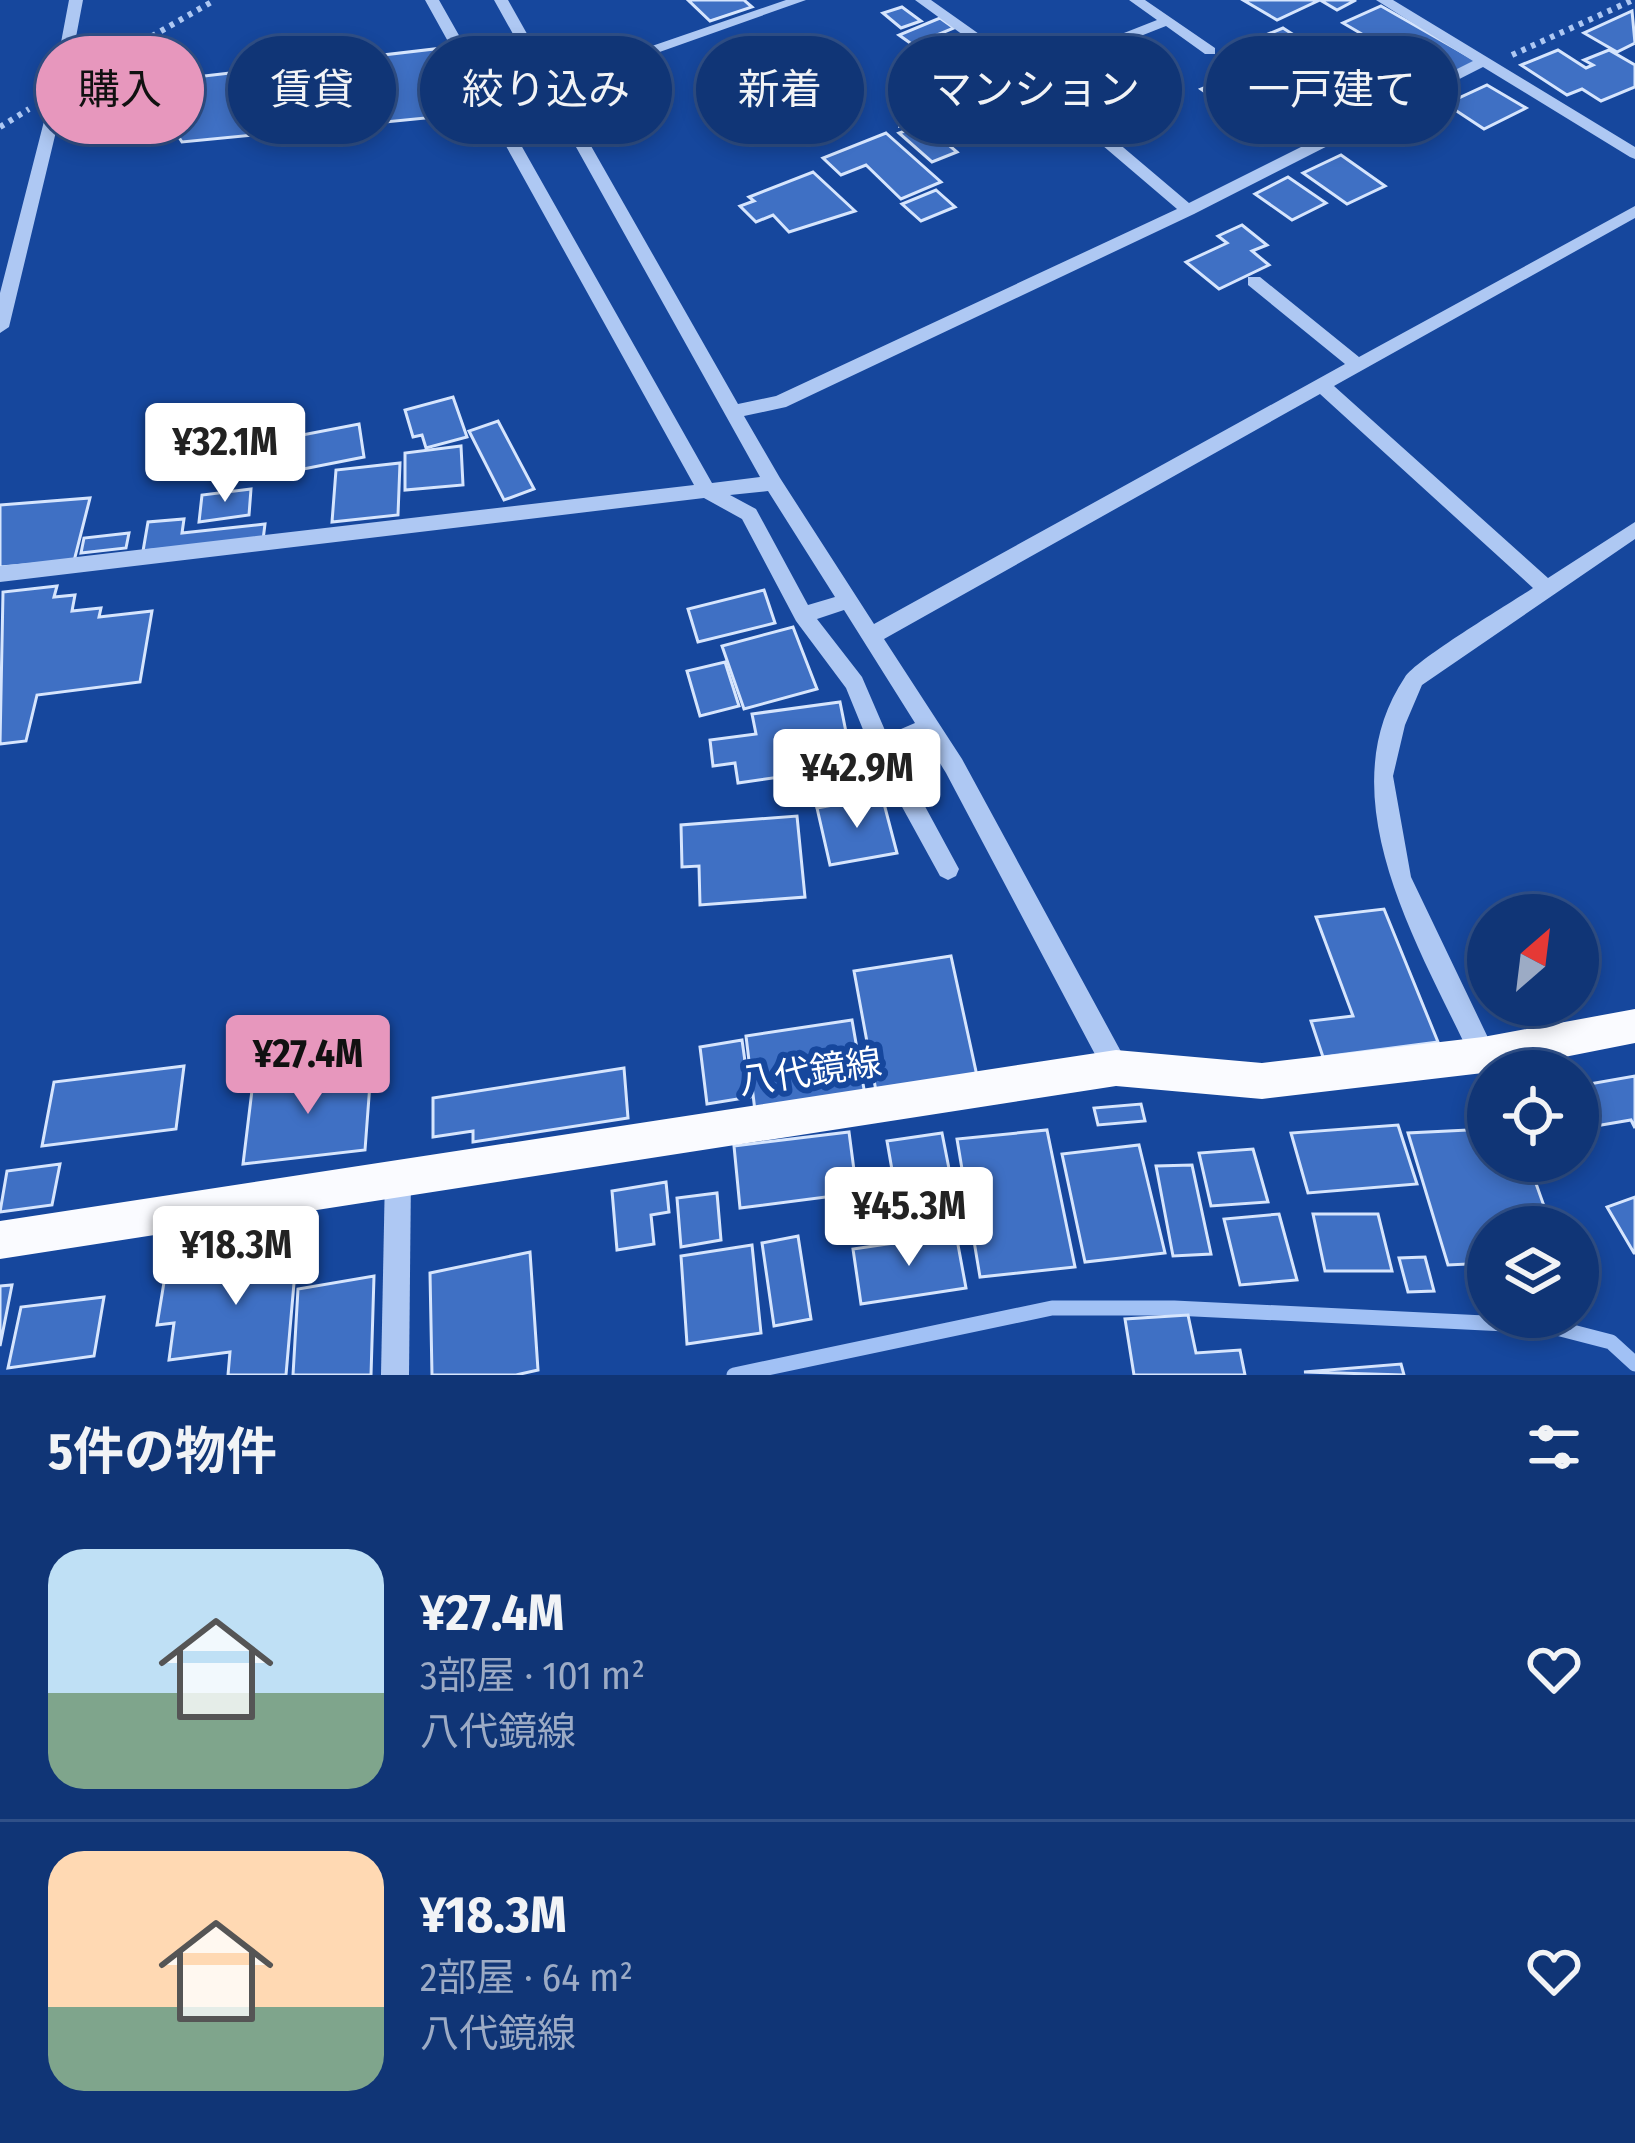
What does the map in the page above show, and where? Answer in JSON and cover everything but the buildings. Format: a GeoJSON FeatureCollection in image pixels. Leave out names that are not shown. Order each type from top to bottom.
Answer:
{"type":"FeatureCollection","features":[{"type":"Feature","properties":{"kind":"main road","name":"八代鏡線"},"geometry":{"type":"LineString","coordinates":[[1509,1050],[1635,1026]]}},
{"type":"Feature","properties":{"kind":"main road","name":"八代鏡線"},"geometry":{"type":"LineString","coordinates":[[0,1240],[398,1175],[1116,1068],[1262,1081],[1467,1057]]}},
{"type":"Feature","properties":{"kind":"street"},"geometry":{"type":"LineString","coordinates":[[69,36],[76,0]]}},
{"type":"Feature","properties":{"kind":"street"},"geometry":{"type":"LineString","coordinates":[[432,0],[707,491],[749,514],[803,615],[855,683],[881,747],[948,869]]}},
{"type":"Feature","properties":{"kind":"street"},"geometry":{"type":"LineString","coordinates":[[501,0],[523,36]]}},
{"type":"Feature","properties":{"kind":"street"},"geometry":{"type":"LineString","coordinates":[[672,44],[799,0]]}},
{"type":"Feature","properties":{"kind":"street"},"geometry":{"type":"LineString","coordinates":[[922,0],[972,36]]}},
{"type":"Feature","properties":{"kind":"street"},"geometry":{"type":"LineString","coordinates":[[1136,0],[1206,48]]}},
{"type":"Feature","properties":{"kind":"street"},"geometry":{"type":"LineString","coordinates":[[1383,0],[1635,154]]}},
{"type":"Feature","properties":{"kind":"street"},"geometry":{"type":"LineString","coordinates":[[1131,36],[1168,21]]}},
{"type":"Feature","properties":{"kind":"street"},"geometry":{"type":"LineString","coordinates":[[736,411],[781,402],[1486,63]]}},
{"type":"Feature","properties":{"kind":"street"},"geometry":{"type":"LineString","coordinates":[[0,327],[46,144]]}},
{"type":"Feature","properties":{"kind":"street"},"geometry":{"type":"LineString","coordinates":[[585,144],[773,483],[954,766],[1116,1068]]}},
{"type":"Feature","properties":{"kind":"street"},"geometry":{"type":"LineString","coordinates":[[1110,144],[1188,209]]}},
{"type":"Feature","properties":{"kind":"street"},"geometry":{"type":"LineString","coordinates":[[871,637],[1635,211]]}},
{"type":"Feature","properties":{"kind":"street"},"geometry":{"type":"LineString","coordinates":[[1254,281],[1360,367]]}},
{"type":"Feature","properties":{"kind":"street"},"geometry":{"type":"LineString","coordinates":[[1324,387],[1545,586]]}},
{"type":"Feature","properties":{"kind":"street"},"geometry":{"type":"LineString","coordinates":[[0,574],[773,483]]}},
{"type":"Feature","properties":{"kind":"street"},"geometry":{"type":"LineString","coordinates":[[1481,1050],[1400,878],[1382,776],[1394,724],[1414,680],[1545,586],[1635,530]]}},
{"type":"Feature","properties":{"kind":"street"},"geometry":{"type":"LineString","coordinates":[[803,615],[847,601]]}},
{"type":"Feature","properties":{"kind":"street"},"geometry":{"type":"LineString","coordinates":[[881,747],[927,728]]}},
{"type":"Feature","properties":{"kind":"street"},"geometry":{"type":"LineString","coordinates":[[395,1375],[398,1175]]}},
{"type":"Feature","properties":{"kind":"path"},"geometry":{"type":"LineString","coordinates":[[153,36],[215,0]]}},
{"type":"Feature","properties":{"kind":"path"},"geometry":{"type":"LineString","coordinates":[[1486,63],[1633,0]]}},
{"type":"Feature","properties":{"kind":"waterway"},"geometry":{"type":"LineString","coordinates":[[734,1375],[1052,1308],[1174,1308],[1549,1326],[1611,1342],[1635,1364]]}}]}
